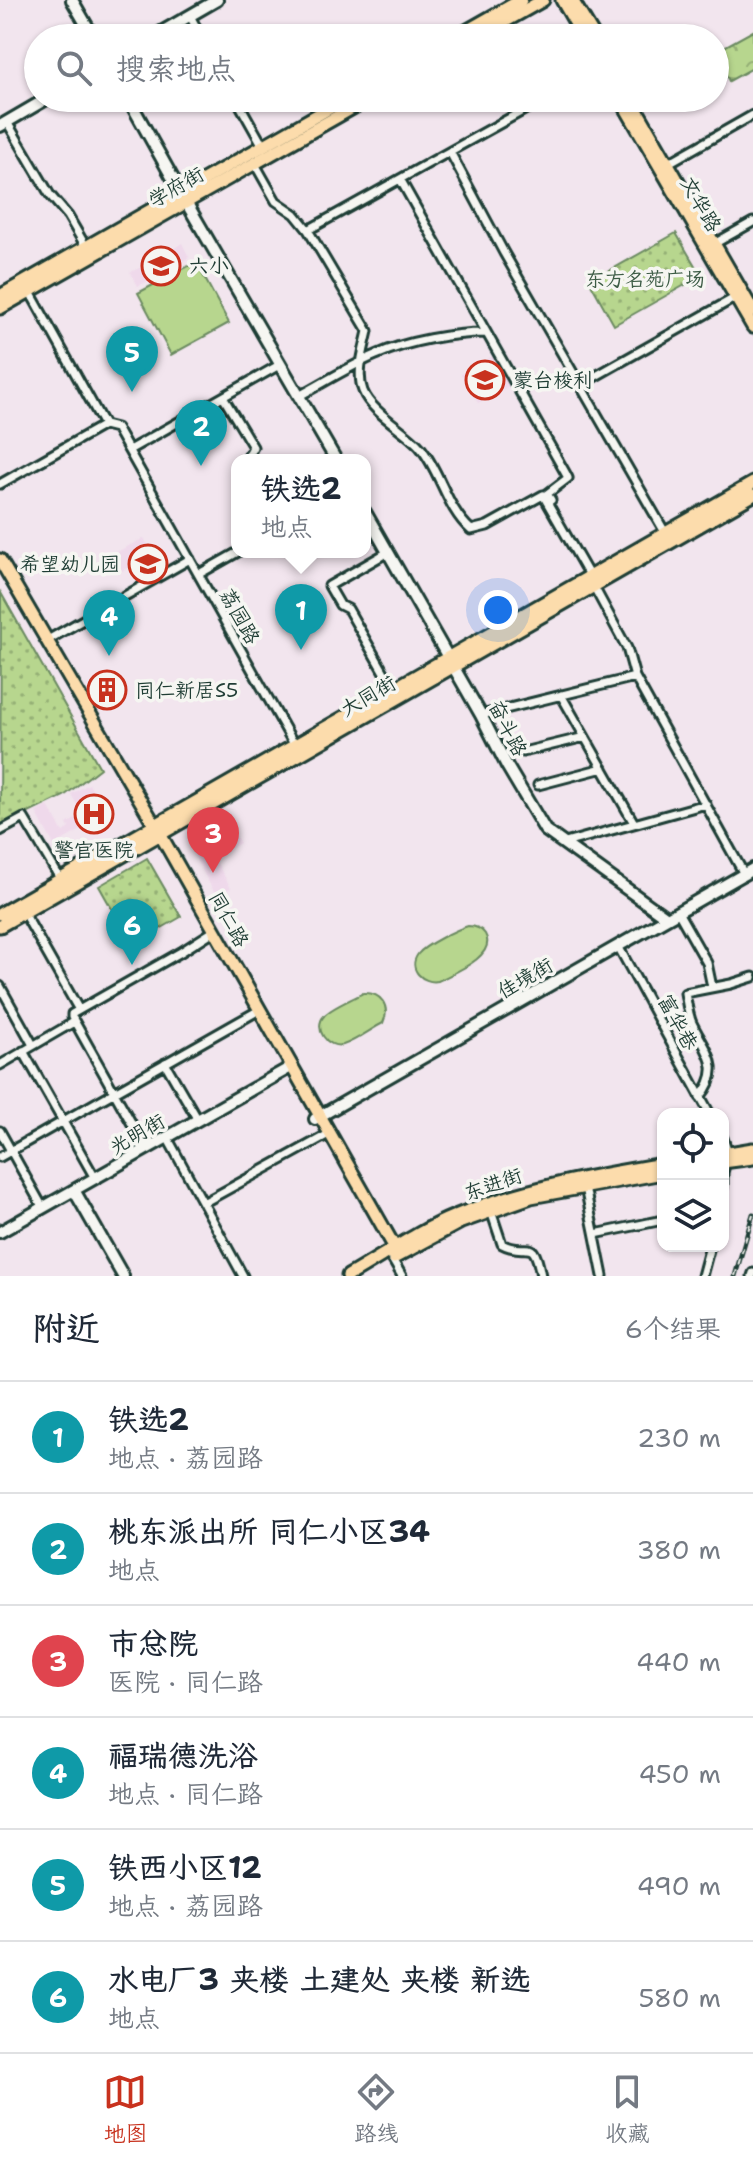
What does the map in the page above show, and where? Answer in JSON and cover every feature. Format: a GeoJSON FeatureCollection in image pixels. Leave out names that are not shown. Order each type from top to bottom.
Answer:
{"type":"FeatureCollection","features":[{"type":"Feature","properties":{"kind":"main road"},"geometry":{"type":"LineString","coordinates":[[479,24],[521,0]]}},
{"type":"Feature","properties":{"kind":"main road"},"geometry":{"type":"LineString","coordinates":[[501,24],[543,0]]}},
{"type":"Feature","properties":{"kind":"main road"},"geometry":{"type":"LineString","coordinates":[[562,0],[576,24]]}},
{"type":"Feature","properties":{"kind":"main road"},"geometry":{"type":"LineString","coordinates":[[572,0],[587,24]]}},
{"type":"Feature","properties":{"kind":"main road","name":"学府街"},"geometry":{"type":"LineString","coordinates":[[0,308],[322,112]]}},
{"type":"Feature","properties":{"kind":"main road","name":"学府街"},"geometry":{"type":"LineString","coordinates":[[0,296],[86,247],[255,164],[346,112]]}},
{"type":"Feature","properties":{"kind":"main road","name":"文华路"},"geometry":{"type":"LineString","coordinates":[[629,112],[739,295],[753,327]]}},
{"type":"Feature","properties":{"kind":"main road","name":"文华路"},"geometry":{"type":"LineString","coordinates":[[637,112],[664,166]]}},
{"type":"Feature","properties":{"kind":"main road","name":"文华路"},"geometry":{"type":"LineString","coordinates":[[739,295],[753,311]]}},
{"type":"Feature","properties":{"kind":"main road","name":"大同街"},"geometry":{"type":"LineString","coordinates":[[0,914],[155,832],[452,663],[753,483]]}},
{"type":"Feature","properties":{"kind":"main road","name":"大同街"},"geometry":{"type":"LineString","coordinates":[[592,579],[753,495]]}},
{"type":"Feature","properties":{"kind":"main road","name":"同仁路"},"geometry":{"type":"LineString","coordinates":[[0,563],[394,1254]]}},
{"type":"Feature","properties":{"kind":"main road","name":"大同街"},"geometry":{"type":"LineString","coordinates":[[0,926],[295,746],[394,690],[452,663]]}},
{"type":"Feature","properties":{"kind":"main road","name":"同仁路"},"geometry":{"type":"LineString","coordinates":[[155,832],[209,934],[289,1068]]}},
{"type":"Feature","properties":{"kind":"main road","name":"同仁路"},"geometry":{"type":"LineString","coordinates":[[317,1118],[394,1254]]}},
{"type":"Feature","properties":{"kind":"main road","name":"东进街"},"geometry":{"type":"LineString","coordinates":[[362,1276],[452,1217],[512,1195],[601,1174],[657,1165]]}},
{"type":"Feature","properties":{"kind":"main road","name":"东进街"},"geometry":{"type":"LineString","coordinates":[[348,1276],[461,1222],[531,1197],[657,1174]]}},
{"type":"Feature","properties":{"kind":"street"},"geometry":{"type":"LineString","coordinates":[[72,0],[86,24]]}},
{"type":"Feature","properties":{"kind":"street"},"geometry":{"type":"LineString","coordinates":[[176,24],[217,0]]}},
{"type":"Feature","properties":{"kind":"street"},"geometry":{"type":"LineString","coordinates":[[190,16],[194,24]]}},
{"type":"Feature","properties":{"kind":"street"},"geometry":{"type":"LineString","coordinates":[[24,112],[4,124],[86,247]]}},
{"type":"Feature","properties":{"kind":"street"},"geometry":{"type":"LineString","coordinates":[[136,112],[333,454]]}},
{"type":"Feature","properties":{"kind":"street"},"geometry":{"type":"LineString","coordinates":[[244,112],[263,146]]}},
{"type":"Feature","properties":{"kind":"street"},"geometry":{"type":"LineString","coordinates":[[308,230],[521,112]]}},
{"type":"Feature","properties":{"kind":"street"},"geometry":{"type":"LineString","coordinates":[[664,166],[753,115]]}},
{"type":"Feature","properties":{"kind":"street"},"geometry":{"type":"LineString","coordinates":[[450,152],[504,253],[666,534]]}},
{"type":"Feature","properties":{"kind":"street"},"geometry":{"type":"LineString","coordinates":[[255,164],[276,201],[295,214],[308,230],[368,331],[360,375],[365,396],[419,445],[432,463],[452,507],[463,523],[471,530],[487,526],[543,495],[592,579]]}},
{"type":"Feature","properties":{"kind":"street"},"geometry":{"type":"LineString","coordinates":[[400,179],[566,474],[568,478],[547,494],[627,648],[635,677],[706,804],[749,871]]}},
{"type":"Feature","properties":{"kind":"street"},"geometry":{"type":"LineString","coordinates":[[710,246],[753,222]]}},
{"type":"Feature","properties":{"kind":"street","name":"荔园路"},"geometry":{"type":"LineString","coordinates":[[30,292],[104,425],[116,428],[129,450],[295,746]]}},
{"type":"Feature","properties":{"kind":"street"},"geometry":{"type":"LineString","coordinates":[[580,385],[739,295]]}},
{"type":"Feature","properties":{"kind":"street"},"geometry":{"type":"LineString","coordinates":[[299,396],[383,352],[465,333],[486,333]]}},
{"type":"Feature","properties":{"kind":"street"},"geometry":{"type":"LineString","coordinates":[[129,450],[281,364]]}},
{"type":"Feature","properties":{"kind":"street"},"geometry":{"type":"LineString","coordinates":[[223,397],[253,447],[249,454]]}},
{"type":"Feature","properties":{"kind":"street"},"geometry":{"type":"LineString","coordinates":[[0,484],[104,425]]}},
{"type":"Feature","properties":{"kind":"street","name":"奋斗路"},"geometry":{"type":"LineString","coordinates":[[371,522],[545,830],[667,918]]}},
{"type":"Feature","properties":{"kind":"street"},"geometry":{"type":"LineString","coordinates":[[388,552],[329,586],[340,605],[348,609],[394,690]]}},
{"type":"Feature","properties":{"kind":"street"},"geometry":{"type":"LineString","coordinates":[[199,574],[231,556]]}},
{"type":"Feature","properties":{"kind":"street"},"geometry":{"type":"LineString","coordinates":[[45,641],[190,559]]}},
{"type":"Feature","properties":{"kind":"street"},"geometry":{"type":"LineString","coordinates":[[481,715],[635,677]]}},
{"type":"Feature","properties":{"kind":"street"},"geometry":{"type":"LineString","coordinates":[[561,695],[634,823]]}},
{"type":"Feature","properties":{"kind":"street"},"geometry":{"type":"LineString","coordinates":[[523,752],[585,737]]}},
{"type":"Feature","properties":{"kind":"street"},"geometry":{"type":"LineString","coordinates":[[538,785],[603,768]]}},
{"type":"Feature","properties":{"kind":"street"},"geometry":{"type":"LineString","coordinates":[[565,843],[706,804]]}},
{"type":"Feature","properties":{"kind":"street"},"geometry":{"type":"LineString","coordinates":[[0,831],[24,818],[61,880]]}},
{"type":"Feature","properties":{"kind":"street","name":"佳境街"},"geometry":{"type":"LineString","coordinates":[[317,1118],[749,871]]}},
{"type":"Feature","properties":{"kind":"street"},"geometry":{"type":"LineString","coordinates":[[678,912],[707,963],[712,987]]}},
{"type":"Feature","properties":{"kind":"street"},"geometry":{"type":"LineString","coordinates":[[24,913],[79,1010]]}},
{"type":"Feature","properties":{"kind":"street"},"geometry":{"type":"LineString","coordinates":[[146,1149],[72,1014],[209,934]]}},
{"type":"Feature","properties":{"kind":"street","name":"富华巷"},"geometry":{"type":"LineString","coordinates":[[618,946],[706,1108]]}},
{"type":"Feature","properties":{"kind":"street"},"geometry":{"type":"LineString","coordinates":[[700,1097],[707,1090],[713,1071],[710,1055],[691,1021],[685,993],[753,977]]}},
{"type":"Feature","properties":{"kind":"street"},"geometry":{"type":"LineString","coordinates":[[0,986],[33,1045]]}},
{"type":"Feature","properties":{"kind":"street"},"geometry":{"type":"LineString","coordinates":[[0,1157],[254,1013]]}},
{"type":"Feature","properties":{"kind":"street"},"geometry":{"type":"LineString","coordinates":[[0,1065],[74,1022]]}},
{"type":"Feature","properties":{"kind":"street"},"geometry":{"type":"LineString","coordinates":[[23,1051],[95,1178]]}},
{"type":"Feature","properties":{"kind":"street"},"geometry":{"type":"LineString","coordinates":[[165,1063],[198,1120]]}},
{"type":"Feature","properties":{"kind":"street","name":"光明街"},"geometry":{"type":"LineString","coordinates":[[0,1232],[289,1068]]}},
{"type":"Feature","properties":{"kind":"street"},"geometry":{"type":"LineString","coordinates":[[0,1131],[43,1208]]}},
{"type":"Feature","properties":{"kind":"street"},"geometry":{"type":"LineString","coordinates":[[203,1203],[325,1136]]}},
{"type":"Feature","properties":{"kind":"street"},"geometry":{"type":"LineString","coordinates":[[167,1137],[243,1276]]}},
{"type":"Feature","properties":{"kind":"street"},"geometry":{"type":"LineString","coordinates":[[585,1187],[603,1276]]}},
{"type":"Feature","properties":{"kind":"street"},"geometry":{"type":"LineString","coordinates":[[74,1190],[123,1276]]}},
{"type":"Feature","properties":{"kind":"street"},"geometry":{"type":"LineString","coordinates":[[491,1211],[502,1244],[536,1253],[541,1276]]}},
{"type":"Feature","properties":{"kind":"street"},"geometry":{"type":"LineString","coordinates":[[595,1234],[657,1221]]}},
{"type":"Feature","properties":{"kind":"street"},"geometry":{"type":"LineString","coordinates":[[702,1276],[708,1252]]}},
{"type":"Feature","properties":{"kind":"street"},"geometry":{"type":"LineString","coordinates":[[394,1254],[402,1276]]}},
{"type":"Feature","properties":{"kind":"shaded area","name":"六小"},"geometry":{"type":"Polygon","coordinates":[[[182,243],[189,257],[138,286],[130,272],[182,243]]]}},
{"type":"Feature","properties":{"kind":"shaded area","name":"蒙台梭利"},"geometry":{"type":"Polygon","coordinates":[[[493,356],[509,386],[478,403],[461,374],[493,356]]]}},
{"type":"Feature","properties":{"kind":"shaded area"},"geometry":{"type":"Polygon","coordinates":[[[144,538],[153,555],[122,571],[113,554],[144,538]]]}},
{"type":"Feature","properties":{"kind":"shaded area","name":"警官医院"},"geometry":{"type":"Polygon","coordinates":[[[89,784],[107,816],[54,845],[36,812],[48,806],[63,832],[69,828],[67,824],[77,818],[80,822],[85,820],[71,794],[89,784]]]}},
{"type":"Feature","properties":{"kind":"shaded area"},"geometry":{"type":"Polygon","coordinates":[[[227,821],[240,843],[214,858],[231,888],[216,895],[193,854],[194,839],[227,821]]]}},
{"type":"Feature","properties":{"kind":"green space"},"geometry":{"type":"Polygon","coordinates":[[[753,31],[753,68],[729,81],[729,44],[753,31]]]}},
{"type":"Feature","properties":{"kind":"green space","name":"东方名苑广场"},"geometry":{"type":"Polygon","coordinates":[[[676,233],[701,276],[614,325],[590,282],[676,233]]]}},
{"type":"Feature","properties":{"kind":"green space"},"geometry":{"type":"Polygon","coordinates":[[[196,262],[229,323],[171,355],[138,293],[196,262]]]}},
{"type":"Feature","properties":{"kind":"green space"},"geometry":{"type":"Polygon","coordinates":[[[1,593],[100,768],[64,796],[0,827],[1,593]]]}},
{"type":"Feature","properties":{"kind":"green space"},"geometry":{"type":"Polygon","coordinates":[[[147,858],[181,917],[132,945],[99,886],[147,858]]]}},
{"type":"Feature","properties":{"kind":"green space"},"geometry":{"type":"Polygon","coordinates":[[[468,926],[478,928],[485,934],[487,942],[480,956],[438,981],[422,978],[414,965],[418,954],[468,926]]]}},
{"type":"Feature","properties":{"kind":"green space"},"geometry":{"type":"Polygon","coordinates":[[[363,993],[375,995],[383,1001],[386,1011],[383,1023],[343,1045],[327,1041],[320,1026],[324,1016],[363,993]]]}},
{"type":"Feature","properties":{"kind":"railway"},"geometry":{"type":"LineString","coordinates":[[735,1276],[753,1214]]}},
{"type":"Feature","properties":{"kind":"place","name":"六小"},"geometry":{"type":"Point","coordinates":[161,266]}},
{"type":"Feature","properties":{"kind":"place","name":"蒙台梭利"},"geometry":{"type":"Point","coordinates":[485,380]}},
{"type":"Feature","properties":{"kind":"place","name":"铁西小区12"},"geometry":{"type":"Point","coordinates":[132,392]}},
{"type":"Feature","properties":{"kind":"place","name":"桃东派出所 同仁小区34"},"geometry":{"type":"Point","coordinates":[201,466]}},
{"type":"Feature","properties":{"kind":"place","name":"希望幼儿园"},"geometry":{"type":"Point","coordinates":[148,564]}},
{"type":"Feature","properties":{"kind":"place","name":"铁选2"},"geometry":{"type":"Point","coordinates":[301,650]}},
{"type":"Feature","properties":{"kind":"place","name":"福瑞德洗浴"},"geometry":{"type":"Point","coordinates":[109,656]}},
{"type":"Feature","properties":{"kind":"place","name":"同仁新居S5"},"geometry":{"type":"Point","coordinates":[107,690]}},
{"type":"Feature","properties":{"kind":"place","name":"警官医院"},"geometry":{"type":"Point","coordinates":[94,814]}},
{"type":"Feature","properties":{"kind":"place","name":"市总院"},"geometry":{"type":"Point","coordinates":[213,873]}},
{"type":"Feature","properties":{"kind":"place","name":"水电厂3 夹楼 土建处 夹楼 新选"},"geometry":{"type":"Point","coordinates":[132,965]}}]}
